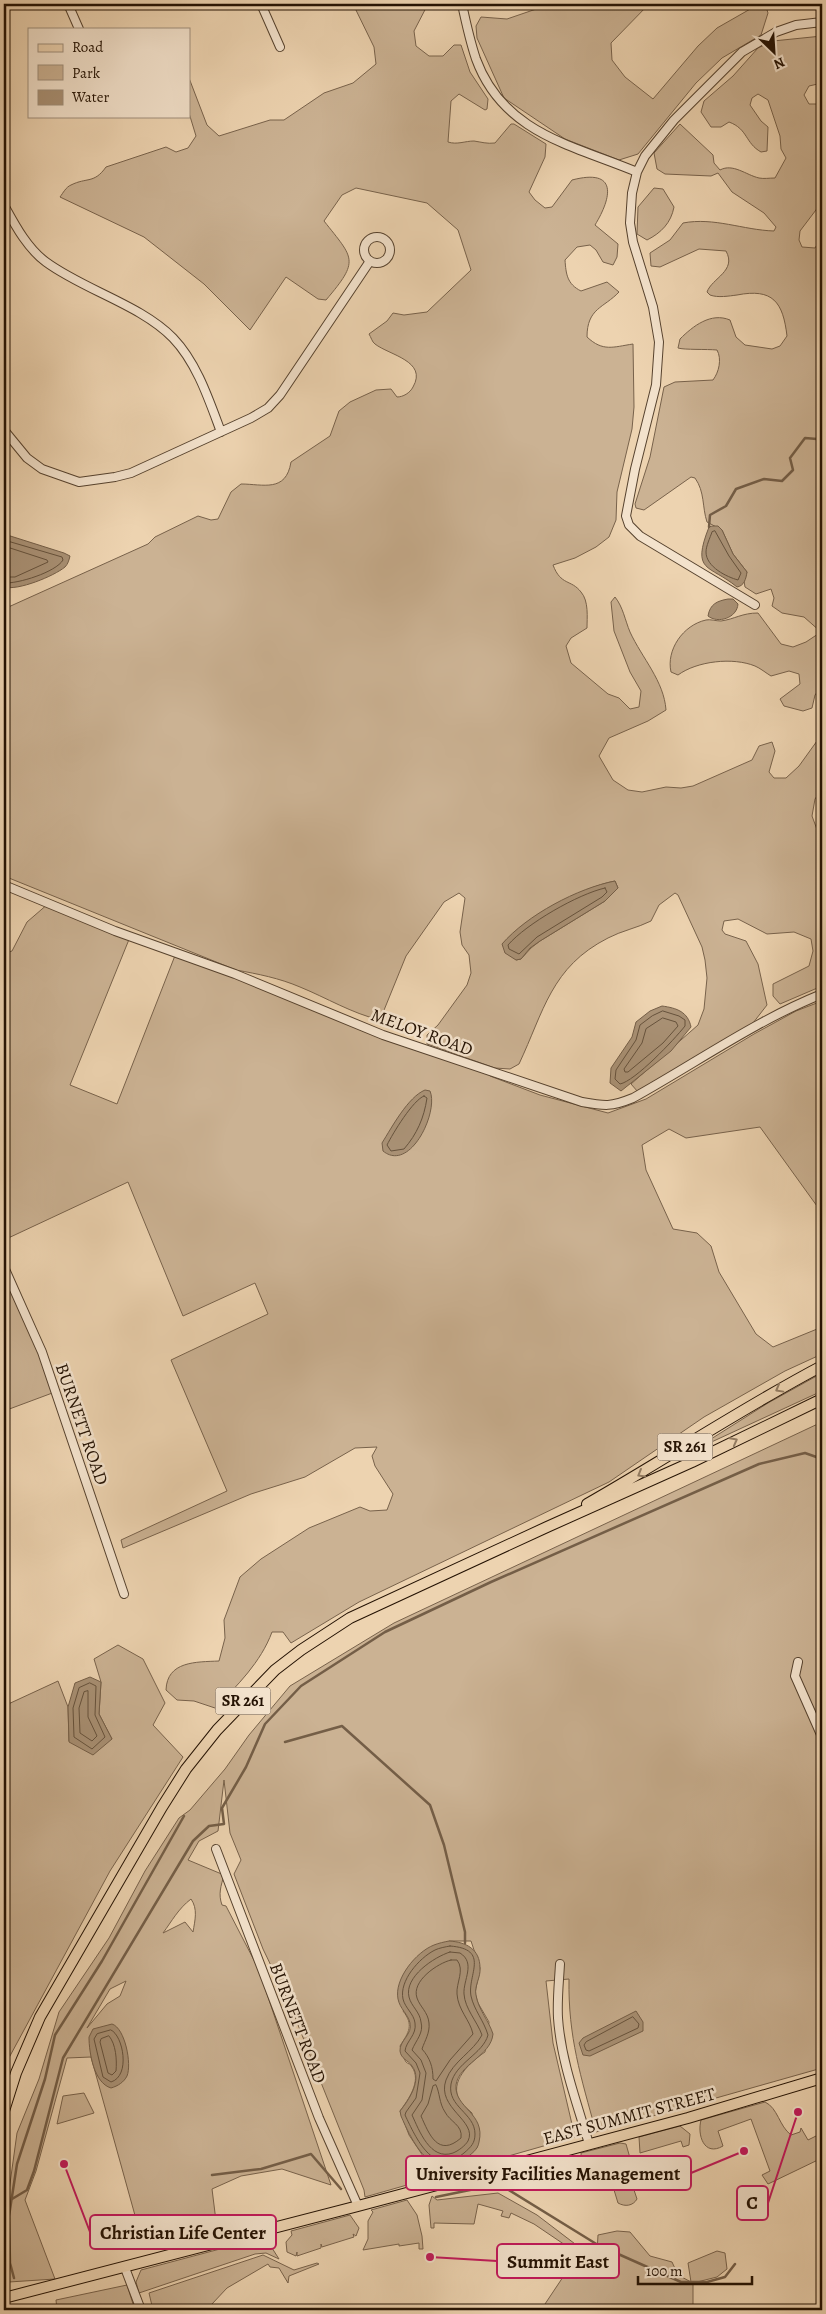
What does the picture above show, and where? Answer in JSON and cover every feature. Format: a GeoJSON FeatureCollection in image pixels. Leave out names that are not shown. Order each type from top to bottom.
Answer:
{"type":"FeatureCollection","features":[{"type":"Feature","properties":{"kind":"main road","name":"SR 261"},"geometry":{"type":"LineString","coordinates":[[547,1527],[668,1457],[762,1399],[822,1366]]}},
{"type":"Feature","properties":{"kind":"main road","name":"SR 261"},"geometry":{"type":"LineString","coordinates":[[4,2111],[16,2073],[32,2033],[93,1924],[177,1783],[206,1743],[263,1681],[292,1657],[350,1618],[547,1527],[626,1493],[822,1399]]}},
{"type":"Feature","properties":{"kind":"main road","name":"EAST SUMMIT STREET"},"geometry":{"type":"LineString","coordinates":[[4,2298],[125,2268],[589,2144],[822,2078]]}},
{"type":"Feature","properties":{"kind":"street"},"geometry":{"type":"LineString","coordinates":[[68,4],[79,28]]}},
{"type":"Feature","properties":{"kind":"street"},"geometry":{"type":"LineString","coordinates":[[261,4],[280,47]]}},
{"type":"Feature","properties":{"kind":"street"},"geometry":{"type":"LineString","coordinates":[[462,4],[470,39],[485,79],[515,117],[549,138],[637,172]]}},
{"type":"Feature","properties":{"kind":"street"},"geometry":{"type":"LineString","coordinates":[[754,605],[640,536],[628,525],[626,516],[631,486],[656,385],[659,342],[653,307],[633,242],[630,223],[632,193],[637,172],[645,156],[674,120],[742,52],[776,32],[796,25],[822,22]]}},
{"type":"Feature","properties":{"kind":"street"},"geometry":{"type":"LineString","coordinates":[[4,205],[23,238],[45,262],[153,322],[174,339],[193,368],[221,432]]}},
{"type":"Feature","properties":{"kind":"street"},"geometry":{"type":"LineString","coordinates":[[4,430],[27,458],[42,469],[79,482],[131,473],[221,432],[268,408],[280,395],[370,261]]}},
{"type":"Feature","properties":{"kind":"street","name":"MELOY ROAD"},"geometry":{"type":"LineString","coordinates":[[4,885],[115,931],[235,974],[383,1035],[582,1102],[606,1106],[614,1106],[633,1098],[750,1030],[796,1005],[822,994]]}},
{"type":"Feature","properties":{"kind":"street","name":"BURNETT ROAD"},"geometry":{"type":"LineString","coordinates":[[4,1267],[42,1352],[124,1594]]}},
{"type":"Feature","properties":{"kind":"street"},"geometry":{"type":"LineString","coordinates":[[798,1662],[795,1676],[822,1737]]}},
{"type":"Feature","properties":{"kind":"street","name":"BURNETT ROAD"},"geometry":{"type":"LineString","coordinates":[[216,1849],[319,2118],[358,2206]]}},
{"type":"Feature","properties":{"kind":"street"},"geometry":{"type":"LineString","coordinates":[[560,1964],[558,1998],[560,2035],[565,2061],[589,2144]]}},
{"type":"Feature","properties":{"kind":"street"},"geometry":{"type":"LineString","coordinates":[[125,2268],[141,2310]]}},
{"type":"Feature","properties":{"kind":"green space"},"geometry":{"type":"Polygon","coordinates":[[[353,4],[428,4],[414,31],[416,46],[429,56],[443,56],[454,45],[461,45],[470,72],[488,99],[487,109],[485,110],[459,94],[451,101],[448,142],[474,141],[495,143],[511,124],[514,124],[546,144],[545,157],[529,192],[545,208],[552,207],[572,180],[587,177],[597,178],[604,182],[607,188],[605,204],[595,225],[618,244],[617,257],[613,265],[603,262],[596,250],[590,245],[577,247],[565,260],[565,265],[570,282],[581,291],[607,282],[619,292],[593,314],[588,327],[587,337],[603,347],[633,344],[634,407],[632,429],[617,492],[616,520],[609,537],[596,547],[575,558],[553,565],[559,576],[574,585],[581,592],[586,605],[587,628],[571,638],[566,646],[571,663],[608,694],[619,698],[630,709],[639,707],[641,691],[630,672],[614,631],[611,602],[615,597],[622,609],[635,642],[657,679],[664,699],[666,710],[648,721],[609,738],[599,756],[613,780],[628,790],[642,792],[666,787],[681,788],[693,786],[752,760],[759,746],[772,742],[775,751],[769,772],[774,778],[786,778],[799,766],[822,734],[822,789],[815,799],[812,816],[822,843],[822,986],[780,1004],[773,996],[773,984],[809,966],[813,951],[811,939],[794,932],[767,934],[738,919],[724,921],[722,930],[725,934],[746,941],[758,964],[767,1005],[753,1023],[638,1092],[631,1084],[698,1025],[704,1009],[707,978],[702,947],[678,895],[675,893],[659,905],[651,921],[608,938],[574,962],[561,977],[543,1008],[519,1064],[510,1069],[495,1068],[427,1044],[427,1035],[438,1025],[467,985],[471,973],[469,955],[462,945],[460,932],[465,898],[459,893],[444,902],[406,956],[380,1020],[284,981],[236,970],[4,876],[4,609],[148,544],[155,537],[198,516],[211,520],[218,519],[231,492],[241,484],[272,485],[284,479],[291,462],[330,436],[339,411],[350,402],[376,390],[391,389],[397,397],[408,393],[413,387],[416,378],[415,371],[405,360],[375,344],[369,334],[387,321],[393,313],[404,315],[427,312],[471,270],[458,230],[427,203],[356,188],[342,195],[324,221],[342,244],[349,260],[344,276],[337,287],[326,300],[318,299],[286,277],[250,330],[204,284],[144,237],[60,197],[69,186],[98,176],[106,167],[166,147],[176,152],[188,148],[196,136],[190,116],[190,81],[207,125],[219,136],[270,120],[284,120],[324,93],[353,83],[376,64],[374,47],[353,4]],[[615,881],[602,884],[554,905],[524,924],[503,944],[516,960],[521,959],[540,941],[605,901],[618,888],[615,881]]]}},
{"type":"Feature","properties":{"kind":"green space"},"geometry":{"type":"Polygon","coordinates":[[[528,4],[649,4],[611,43],[612,60],[625,77],[653,99],[698,46],[717,28],[759,4],[765,4],[768,13],[761,35],[722,58],[696,83],[638,154],[619,160],[565,139],[504,98],[477,38],[476,26],[481,17],[507,19],[545,6],[528,4]]]}},
{"type":"Feature","properties":{"kind":"green space"},"geometry":{"type":"Polygon","coordinates":[[[822,36],[822,83],[809,86],[804,95],[809,104],[822,104],[822,202],[800,231],[799,240],[802,247],[815,248],[822,236],[822,686],[815,695],[812,708],[803,711],[784,706],[780,699],[800,684],[799,674],[789,671],[771,676],[761,669],[746,663],[726,661],[695,666],[678,675],[671,672],[671,655],[678,640],[690,627],[706,620],[721,621],[758,613],[781,644],[793,647],[806,642],[821,632],[804,617],[782,613],[772,606],[774,598],[771,589],[756,594],[745,587],[744,581],[747,572],[733,554],[722,530],[707,522],[702,494],[695,478],[691,477],[644,510],[636,508],[635,504],[650,457],[664,387],[675,382],[713,380],[717,373],[720,361],[717,350],[678,348],[680,339],[697,325],[716,318],[730,320],[736,337],[745,345],[772,349],[780,346],[787,336],[783,314],[774,300],[768,296],[749,293],[716,296],[710,295],[707,292],[726,269],[729,258],[726,251],[699,249],[660,267],[651,266],[650,253],[670,240],[683,223],[706,222],[774,231],[776,227],[764,213],[732,192],[718,173],[711,176],[665,174],[657,169],[654,153],[680,124],[713,155],[714,163],[720,170],[730,168],[754,177],[775,178],[786,158],[781,149],[780,136],[768,100],[758,94],[752,98],[750,105],[761,121],[768,127],[767,151],[761,152],[752,144],[740,128],[729,122],[721,127],[711,127],[701,112],[704,101],[733,76],[758,48],[773,41],[822,36]]]}},
{"type":"Feature","properties":{"kind":"green space"},"geometry":{"type":"Polygon","coordinates":[[[654,188],[663,189],[674,207],[673,213],[665,227],[647,240],[637,234],[638,207],[654,188]]]}},
{"type":"Feature","properties":{"kind":"green space"},"geometry":{"type":"Polygon","coordinates":[[[49,903],[130,937],[70,1085],[117,1104],[176,953],[488,1071],[490,1076],[540,1095],[608,1113],[646,1099],[754,1034],[796,1011],[822,1001],[822,1213],[760,1127],[686,1138],[669,1129],[642,1145],[646,1170],[673,1229],[697,1233],[711,1246],[719,1272],[756,1334],[773,1347],[822,1327],[822,1354],[785,1371],[704,1417],[609,1482],[359,1602],[291,1643],[283,1632],[272,1632],[255,1663],[215,1708],[194,1701],[177,1700],[166,1690],[171,1673],[177,1668],[192,1663],[219,1661],[225,1638],[224,1620],[240,1577],[261,1559],[309,1528],[360,1507],[370,1511],[387,1510],[393,1494],[375,1466],[372,1456],[377,1447],[355,1448],[305,1477],[251,1494],[123,1548],[121,1540],[227,1491],[171,1360],[268,1314],[255,1283],[183,1316],[128,1182],[4,1240],[4,954],[12,951],[27,922],[49,903]]]}},
{"type":"Feature","properties":{"kind":"green space"},"geometry":{"type":"Polygon","coordinates":[[[4,1267],[55,1392],[4,1411],[4,1267]]]}},
{"type":"Feature","properties":{"kind":"green space"},"geometry":{"type":"Polygon","coordinates":[[[822,1373],[822,1391],[692,1451],[768,1403],[822,1373]]]}},
{"type":"Feature","properties":{"kind":"green space"},"geometry":{"type":"Polygon","coordinates":[[[822,1422],[822,2068],[596,2132],[576,2057],[569,2000],[569,1979],[546,1981],[553,2043],[575,2137],[365,2197],[364,2190],[290,2005],[263,1949],[234,1874],[241,1860],[230,1833],[224,1780],[218,1831],[199,1841],[188,1860],[224,1875],[220,1894],[222,1905],[226,1906],[259,1970],[331,2185],[282,2169],[241,2176],[212,2189],[216,2221],[198,2229],[153,2226],[136,2219],[91,2057],[67,2058],[36,2171],[25,2200],[55,2279],[9,2282],[4,2244],[17,2133],[39,2079],[59,2012],[109,1938],[145,1871],[179,1818],[190,1810],[225,1769],[249,1735],[290,1686],[394,1623],[822,1422]],[[191,1899],[179,1911],[163,1933],[185,1922],[193,1932],[195,1911],[191,1899]],[[449,1941],[403,2011],[408,2020],[409,2028],[400,2046],[405,2060],[415,2072],[413,2090],[400,2111],[409,2135],[423,2156],[462,2161],[477,2148],[472,2113],[460,2101],[457,2087],[462,2073],[485,2052],[489,2022],[478,2003],[475,1993],[480,1968],[471,1941],[449,1941]],[[126,1981],[110,1989],[87,2028],[107,2004],[120,1996],[126,1981]]]}},
{"type":"Feature","properties":{"kind":"green space"},"geometry":{"type":"Polygon","coordinates":[[[118,1645],[143,1659],[165,1703],[153,1725],[183,1757],[110,1871],[4,2067],[4,1706],[58,1681],[68,1707],[69,1741],[112,1739],[99,1714],[101,1682],[94,1659],[118,1645]]]}},
{"type":"Feature","properties":{"kind":"green space"},"geometry":{"type":"Polygon","coordinates":[[[84,2093],[94,2113],[57,2124],[63,2096],[84,2093]]]}},
{"type":"Feature","properties":{"kind":"green space"},"geometry":{"type":"Polygon","coordinates":[[[765,2102],[773,2108],[791,2135],[800,2132],[801,2128],[808,2140],[822,2133],[822,2158],[768,2184],[762,2175],[770,2171],[751,2119],[718,2131],[723,2146],[716,2149],[711,2149],[703,2143],[700,2132],[701,2120],[765,2102]]]}},
{"type":"Feature","properties":{"kind":"green space"},"geometry":{"type":"Polygon","coordinates":[[[680,2126],[690,2134],[689,2145],[683,2147],[681,2141],[640,2153],[639,2137],[680,2126]]]}},
{"type":"Feature","properties":{"kind":"green space"},"geometry":{"type":"Polygon","coordinates":[[[620,2143],[626,2144],[630,2158],[625,2163],[637,2199],[629,2205],[618,2203],[611,2180],[619,2178],[616,2166],[582,2175],[581,2153],[620,2143]]]}},
{"type":"Feature","properties":{"kind":"green space"},"geometry":{"type":"Polygon","coordinates":[[[498,2193],[537,2215],[583,2250],[580,2266],[597,2252],[598,2235],[617,2231],[630,2232],[650,2256],[672,2262],[678,2275],[691,2282],[688,2263],[717,2251],[725,2253],[727,2269],[717,2277],[693,2283],[693,2307],[695,2310],[541,2310],[575,2259],[568,2253],[571,2249],[534,2224],[511,2213],[509,2218],[501,2216],[503,2211],[478,2204],[474,2224],[434,2223],[434,2228],[431,2228],[429,2205],[432,2196],[437,2200],[498,2193]]]}},
{"type":"Feature","properties":{"kind":"green space"},"geometry":{"type":"Polygon","coordinates":[[[407,2200],[417,2215],[423,2249],[419,2249],[419,2243],[363,2250],[368,2239],[368,2221],[373,2212],[371,2210],[407,2200]]]}},
{"type":"Feature","properties":{"kind":"green space"},"geometry":{"type":"Polygon","coordinates":[[[350,2215],[359,2228],[356,2236],[353,2234],[354,2237],[322,2247],[321,2244],[321,2248],[297,2256],[297,2252],[296,2256],[287,2252],[286,2242],[292,2235],[291,2231],[350,2215]]]}},
{"type":"Feature","properties":{"kind":"green space"},"geometry":{"type":"Polygon","coordinates":[[[265,2237],[279,2259],[266,2253],[255,2254],[139,2293],[136,2282],[141,2270],[265,2237]]]}},
{"type":"Feature","properties":{"kind":"green space"},"geometry":{"type":"Polygon","coordinates":[[[263,2255],[294,2270],[319,2264],[289,2276],[288,2283],[279,2268],[270,2267],[268,2264],[227,2288],[212,2304],[215,2310],[153,2310],[149,2293],[263,2255]]]}},
{"type":"Feature","properties":{"kind":"green space"},"geometry":{"type":"Polygon","coordinates":[[[127,2285],[135,2310],[57,2310],[56,2300],[127,2285]]]}},
{"type":"Feature","properties":{"kind":"water"},"geometry":{"type":"Polygon","coordinates":[[[718,526],[722,530],[733,554],[747,572],[744,582],[737,587],[711,570],[703,560],[704,542],[709,527],[718,526]]]}},
{"type":"Feature","properties":{"kind":"water"},"geometry":{"type":"Polygon","coordinates":[[[4,534],[64,553],[70,556],[68,563],[60,571],[36,582],[18,587],[4,587],[4,534]]]}},
{"type":"Feature","properties":{"kind":"water"},"geometry":{"type":"Polygon","coordinates":[[[733,599],[738,604],[737,609],[731,616],[717,619],[708,616],[710,609],[715,604],[733,599]]]}},
{"type":"Feature","properties":{"kind":"water"},"geometry":{"type":"Polygon","coordinates":[[[615,881],[618,888],[605,901],[540,941],[530,948],[521,959],[516,960],[505,953],[502,944],[539,913],[570,896],[615,881]]]}},
{"type":"Feature","properties":{"kind":"water"},"geometry":{"type":"Polygon","coordinates":[[[662,1006],[672,1008],[684,1014],[691,1027],[671,1051],[621,1091],[610,1083],[611,1068],[632,1037],[636,1022],[650,1011],[662,1006]]]}},
{"type":"Feature","properties":{"kind":"water"},"geometry":{"type":"Polygon","coordinates":[[[425,1090],[430,1091],[432,1101],[426,1125],[420,1137],[403,1154],[393,1156],[383,1151],[382,1143],[401,1113],[413,1099],[425,1090]]]}},
{"type":"Feature","properties":{"kind":"water"},"geometry":{"type":"Polygon","coordinates":[[[90,1677],[101,1682],[99,1714],[112,1739],[93,1755],[69,1742],[68,1707],[75,1683],[90,1677]]]}},
{"type":"Feature","properties":{"kind":"water"},"geometry":{"type":"Polygon","coordinates":[[[449,1941],[466,1945],[475,1951],[478,1956],[480,1971],[476,1995],[493,2034],[487,2048],[468,2065],[458,2078],[456,2085],[460,2100],[478,2124],[480,2132],[478,2145],[474,2152],[453,2166],[442,2166],[433,2163],[424,2156],[417,2147],[401,2116],[400,2111],[413,2090],[416,2078],[412,2066],[402,2056],[400,2051],[400,2047],[410,2031],[410,2027],[409,2020],[399,2003],[398,1991],[403,1975],[420,1954],[436,1944],[449,1941]]]}},
{"type":"Feature","properties":{"kind":"water"},"geometry":{"type":"Polygon","coordinates":[[[636,2011],[643,2022],[643,2031],[590,2056],[583,2055],[579,2043],[583,2038],[636,2011]]]}},
{"type":"Feature","properties":{"kind":"water"},"geometry":{"type":"Polygon","coordinates":[[[112,2024],[121,2032],[129,2063],[126,2078],[120,2084],[111,2088],[100,2080],[97,2074],[91,2059],[89,2037],[93,2029],[112,2024]]]}},
{"type":"Feature","properties":{"kind":"waterway"},"geometry":{"type":"LineString","coordinates":[[709,527],[710,515],[726,506],[736,489],[764,479],[782,481],[793,470],[790,458],[805,438],[817,439],[822,437]]}},
{"type":"Feature","properties":{"kind":"waterway"},"geometry":{"type":"LineString","coordinates":[[12,2199],[27,2190],[34,2171],[63,2058],[193,1841],[209,1826],[224,1824],[222,1808],[246,1767],[265,1724],[301,1686],[385,1632],[491,1582],[759,1464],[805,1453],[822,1459]]}},
{"type":"Feature","properties":{"kind":"waterway"},"geometry":{"type":"LineString","coordinates":[[285,1742],[342,1726],[430,1805],[444,1845],[465,1932],[465,1943]]}},
{"type":"Feature","properties":{"kind":"waterway"},"geometry":{"type":"LineString","coordinates":[[14,2278],[10,2263],[9,2216],[17,2164],[45,2079],[55,2035],[102,1961],[184,1816]]}},
{"type":"Feature","properties":{"kind":"waterway"},"geometry":{"type":"LineString","coordinates":[[212,2175],[261,2169],[311,2154],[341,2189]]}},
{"type":"Feature","properties":{"kind":"waterway"},"geometry":{"type":"LineString","coordinates":[[424,2173],[427,2159]]}},
{"type":"Feature","properties":{"kind":"waterway"},"geometry":{"type":"LineString","coordinates":[[436,2197],[499,2184],[598,2245],[681,2282],[707,2282],[725,2277],[735,2264]]}},
{"type":"Feature","properties":{"kind":"place","name":"C"},"geometry":{"type":"Point","coordinates":[798,2112]}},
{"type":"Feature","properties":{"kind":"place","name":"University Facilities Management"},"geometry":{"type":"Point","coordinates":[744,2151]}},
{"type":"Feature","properties":{"kind":"place","name":"Christian Life Center"},"geometry":{"type":"Point","coordinates":[64,2164]}},
{"type":"Feature","properties":{"kind":"place","name":"Summit East"},"geometry":{"type":"Point","coordinates":[430,2257]}}]}
